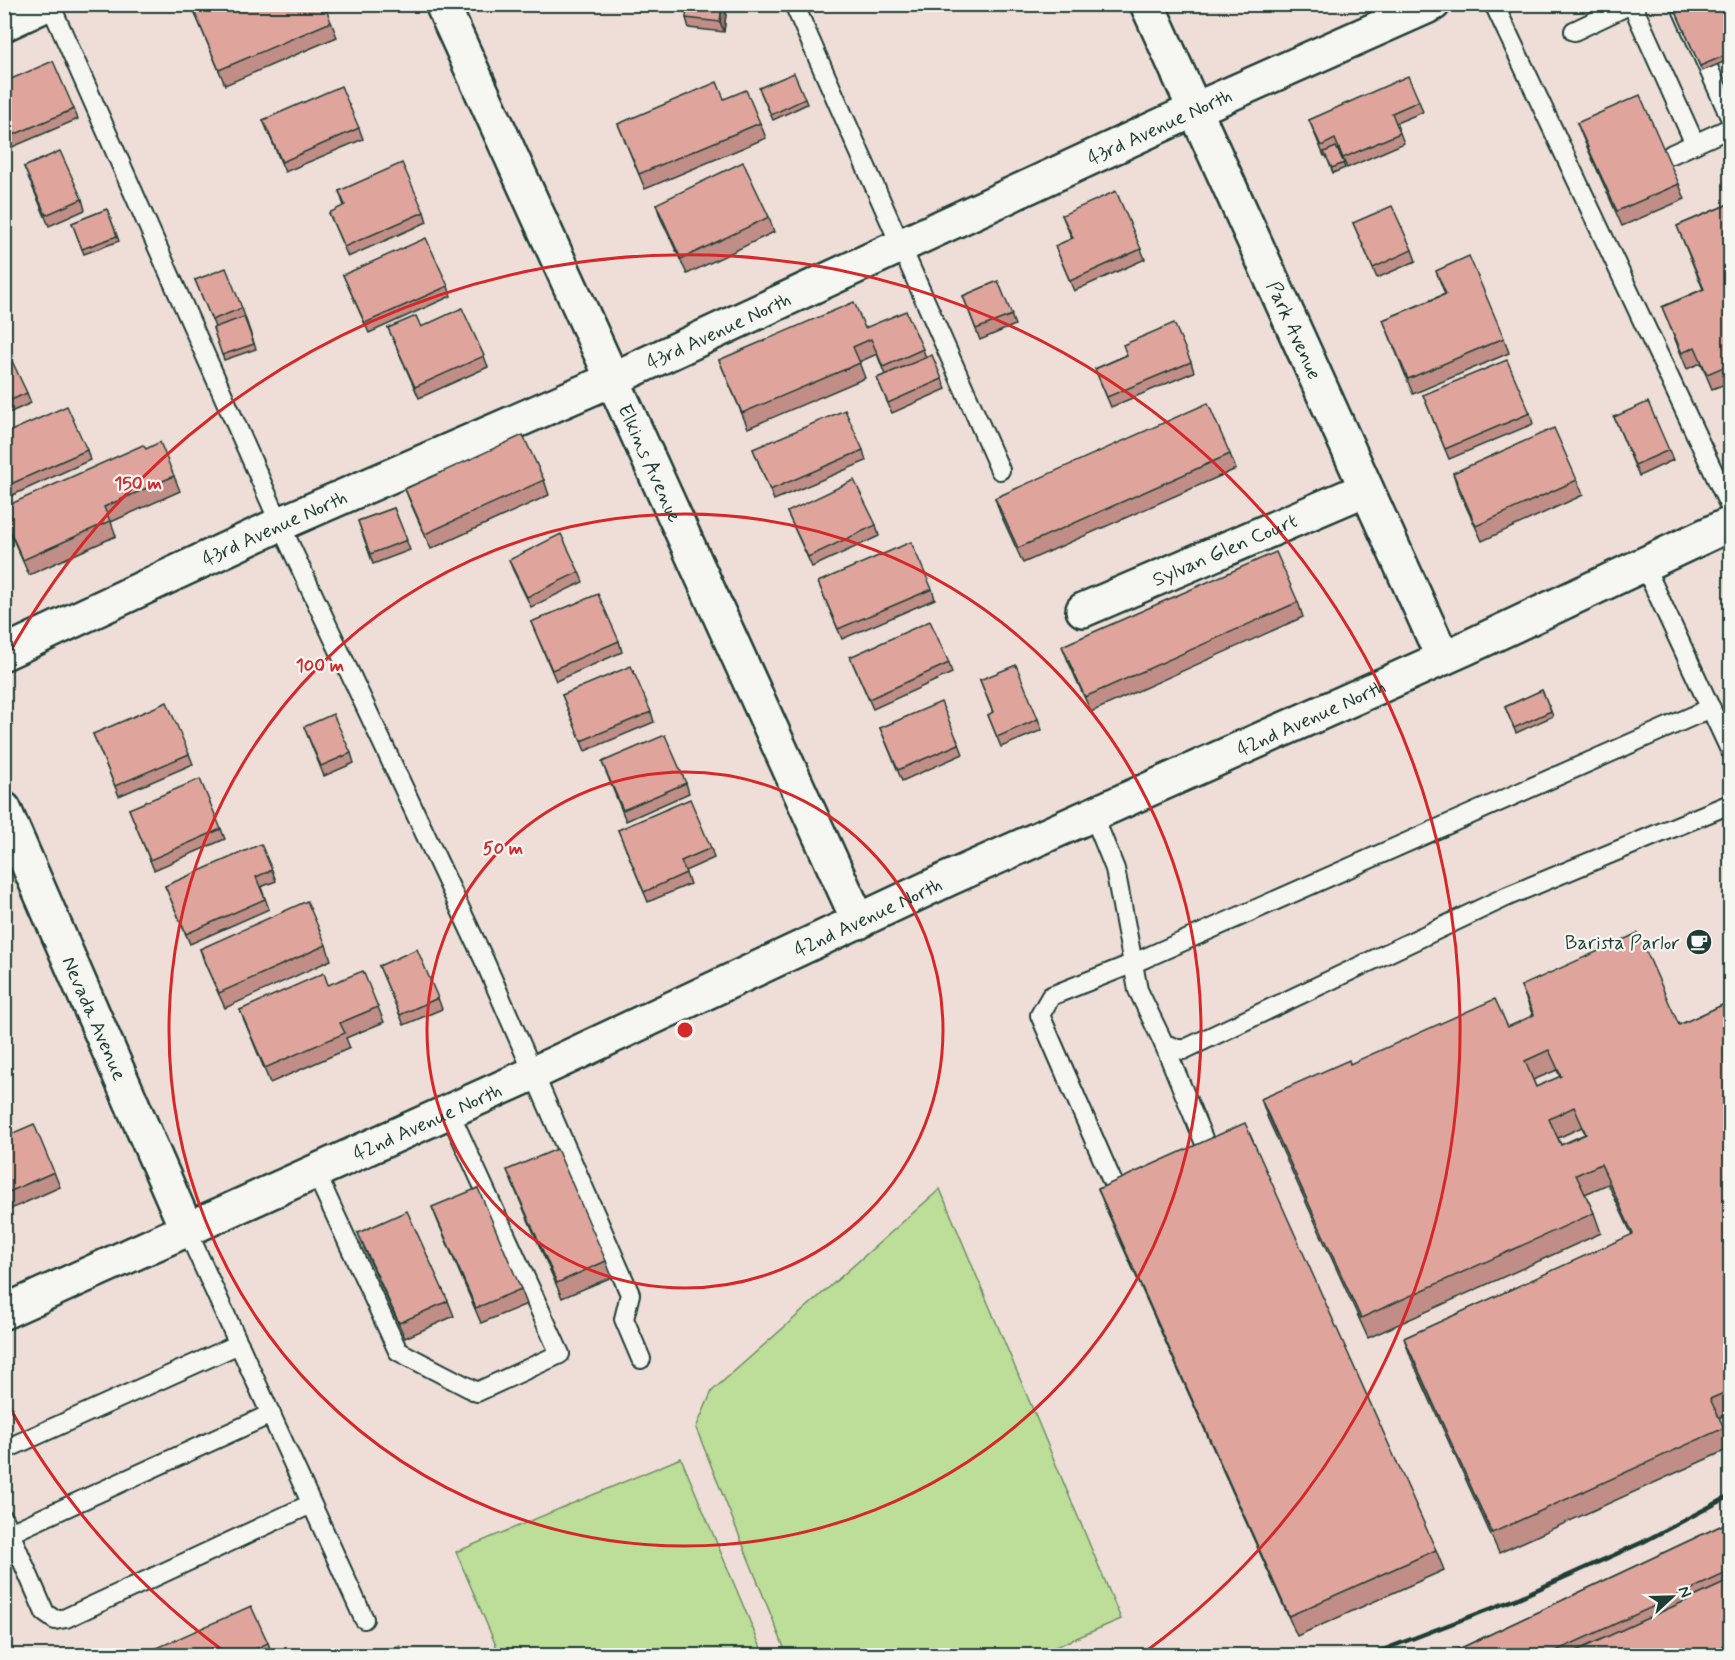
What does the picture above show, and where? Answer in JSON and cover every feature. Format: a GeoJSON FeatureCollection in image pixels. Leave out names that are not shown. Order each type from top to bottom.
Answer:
{"type":"FeatureCollection","features":[{"type":"Feature","properties":{"kind":"street"},"geometry":{"type":"LineString","coordinates":[[4,24],[48,4]]}},
{"type":"Feature","properties":{"kind":"street","name":"Elkins Avenue"},"geometry":{"type":"LineString","coordinates":[[442,4],[859,922]]}},
{"type":"Feature","properties":{"kind":"street","name":"Park Avenue"},"geometry":{"type":"LineString","coordinates":[[1147,4],[1443,658]]}},
{"type":"Feature","properties":{"kind":"street","name":"43rd Avenue North"},"geometry":{"type":"LineString","coordinates":[[4,653],[280,524],[611,380],[1194,110],[1433,4]]}},
{"type":"Feature","properties":{"kind":"street","name":"Sylvan Glen Court"},"geometry":{"type":"LineString","coordinates":[[1083,609],[1366,489]]}},
{"type":"Feature","properties":{"kind":"street","name":"42nd Avenue North"},"geometry":{"type":"LineString","coordinates":[[4,1312],[532,1074],[1093,814],[1443,658],[1731,524]]}},
{"type":"Feature","properties":{"kind":"street","name":"Nevada Avenue"},"geometry":{"type":"LineString","coordinates":[[4,809],[186,1228]]}},
{"type":"Feature","properties":{"kind":"lane"},"geometry":{"type":"LineString","coordinates":[[48,4],[280,524],[480,952],[630,1294],[624,1319],[641,1359]]}},
{"type":"Feature","properties":{"kind":"lane"},"geometry":{"type":"LineString","coordinates":[[794,4],[1000,470]]}},
{"type":"Feature","properties":{"kind":"lane"},"geometry":{"type":"LineString","coordinates":[[1494,4],[1731,507]]}},
{"type":"Feature","properties":{"kind":"lane"},"geometry":{"type":"LineString","coordinates":[[1574,31],[1632,4],[1695,144]]}},
{"type":"Feature","properties":{"kind":"lane"},"geometry":{"type":"LineString","coordinates":[[1680,4],[1731,117]]}},
{"type":"Feature","properties":{"kind":"lane"},"geometry":{"type":"LineString","coordinates":[[1672,154],[1731,128]]}},
{"type":"Feature","properties":{"kind":"lane"},"geometry":{"type":"LineString","coordinates":[[1644,565],[1731,750]]}},
{"type":"Feature","properties":{"kind":"lane"},"geometry":{"type":"LineString","coordinates":[[1113,1183],[1040,1015],[1051,996],[1134,963],[1711,708]]}},
{"type":"Feature","properties":{"kind":"lane"},"geometry":{"type":"LineString","coordinates":[[1164,1044],[1183,1050],[1509,896],[1731,804]]}},
{"type":"Feature","properties":{"kind":"lane"},"geometry":{"type":"LineString","coordinates":[[1093,814],[1115,869],[1138,990],[1164,1044],[1204,1141]]}},
{"type":"Feature","properties":{"kind":"lane"},"geometry":{"type":"LineString","coordinates":[[315,1171],[398,1351],[477,1392],[560,1354],[449,1111]]}},
{"type":"Feature","properties":{"kind":"lane"},"geometry":{"type":"LineString","coordinates":[[186,1228],[364,1619]]}},
{"type":"Feature","properties":{"kind":"lane"},"geometry":{"type":"LineString","coordinates":[[4,1450],[239,1344]]}},
{"type":"Feature","properties":{"kind":"lane"},"geometry":{"type":"LineString","coordinates":[[271,1414],[7,1526],[45,1613],[55,1620],[66,1618],[311,1504]]}},
{"type":"Feature","properties":{"kind":"green space"},"geometry":{"type":"Polygon","coordinates":[[[940,1189],[1121,1619],[1037,1655],[787,1655],[696,1428],[712,1391],[940,1189]]]}},
{"type":"Feature","properties":{"kind":"green space"},"geometry":{"type":"Polygon","coordinates":[[[681,1458],[764,1655],[500,1655],[456,1552],[681,1458]]]}},
{"type":"Feature","properties":{"kind":"green space"},"geometry":{"type":"Polygon","coordinates":[[[400,1646],[404,1655],[377,1655],[400,1646]]]}},
{"type":"Feature","properties":{"kind":"building"},"geometry":{"type":"Polygon","coordinates":[[[210,4],[324,4],[331,22],[219,70],[194,11],[210,4]]]}},
{"type":"Feature","properties":{"kind":"building"},"geometry":{"type":"Polygon","coordinates":[[[687,4],[722,4],[720,22],[686,18],[687,4]]]}},
{"type":"Feature","properties":{"kind":"building"},"geometry":{"type":"Polygon","coordinates":[[[1679,4],[1731,4],[1731,53],[1700,66],[1674,7],[1679,4]]]}},
{"type":"Feature","properties":{"kind":"building"},"geometry":{"type":"Polygon","coordinates":[[[53,61],[74,109],[6,138],[4,134],[4,82],[53,61]]]}},
{"type":"Feature","properties":{"kind":"building"},"geometry":{"type":"Polygon","coordinates":[[[794,73],[805,99],[771,115],[759,88],[794,73]]]}},
{"type":"Feature","properties":{"kind":"building"},"geometry":{"type":"Polygon","coordinates":[[[1408,76],[1419,101],[1392,113],[1400,133],[1343,158],[1335,139],[1321,146],[1309,120],[1408,76]]]}},
{"type":"Feature","properties":{"kind":"building"},"geometry":{"type":"Polygon","coordinates":[[[717,82],[724,99],[746,90],[760,123],[639,174],[618,124],[717,82]]]}},
{"type":"Feature","properties":{"kind":"building"},"geometry":{"type":"Polygon","coordinates":[[[341,86],[359,128],[282,162],[263,120],[341,86]]]}},
{"type":"Feature","properties":{"kind":"building"},"geometry":{"type":"Polygon","coordinates":[[[1640,95],[1679,184],[1617,211],[1577,123],[1640,95]]]}},
{"type":"Feature","properties":{"kind":"building"},"geometry":{"type":"Polygon","coordinates":[[[1336,147],[1344,163],[1332,168],[1324,152],[1336,147]]]}},
{"type":"Feature","properties":{"kind":"building"},"geometry":{"type":"Polygon","coordinates":[[[60,151],[82,199],[46,215],[24,167],[60,151]]]}},
{"type":"Feature","properties":{"kind":"building"},"geometry":{"type":"Polygon","coordinates":[[[743,162],[769,217],[681,259],[656,204],[743,162]]]}},
{"type":"Feature","properties":{"kind":"building"},"geometry":{"type":"Polygon","coordinates":[[[402,163],[424,212],[344,247],[329,213],[345,205],[339,191],[402,163]]]}},
{"type":"Feature","properties":{"kind":"building"},"geometry":{"type":"Polygon","coordinates":[[[1116,191],[1141,249],[1070,281],[1055,246],[1073,238],[1062,215],[1116,191]]]}},
{"type":"Feature","properties":{"kind":"building"},"geometry":{"type":"Polygon","coordinates":[[[1731,203],[1731,364],[1707,374],[1695,347],[1682,353],[1662,307],[1704,289],[1677,226],[1731,203]]]}},
{"type":"Feature","properties":{"kind":"building"},"geometry":{"type":"Polygon","coordinates":[[[1392,206],[1412,250],[1373,268],[1353,223],[1392,206]]]}},
{"type":"Feature","properties":{"kind":"building"},"geometry":{"type":"Polygon","coordinates":[[[107,209],[117,236],[82,249],[72,223],[107,209]]]}},
{"type":"Feature","properties":{"kind":"building"},"geometry":{"type":"Polygon","coordinates":[[[426,238],[448,286],[365,323],[343,275],[426,238]]]}},
{"type":"Feature","properties":{"kind":"building"},"geometry":{"type":"Polygon","coordinates":[[[1469,256],[1504,338],[1408,379],[1383,320],[1446,294],[1436,271],[1469,256]]]}},
{"type":"Feature","properties":{"kind":"building"},"geometry":{"type":"Polygon","coordinates":[[[226,268],[242,308],[212,320],[195,280],[226,268]]]}},
{"type":"Feature","properties":{"kind":"building"},"geometry":{"type":"Polygon","coordinates":[[[998,281],[1012,315],[976,329],[963,296],[998,281]]]}},
{"type":"Feature","properties":{"kind":"building"},"geometry":{"type":"Polygon","coordinates":[[[854,302],[865,328],[906,311],[923,349],[883,367],[871,339],[853,347],[860,363],[742,413],[719,360],[854,302]]]}},
{"type":"Feature","properties":{"kind":"building"},"geometry":{"type":"Polygon","coordinates":[[[462,308],[484,356],[415,387],[388,328],[416,316],[421,327],[462,308]]]}},
{"type":"Feature","properties":{"kind":"building"},"geometry":{"type":"Polygon","coordinates":[[[244,317],[254,344],[222,355],[213,328],[244,317]]]}},
{"type":"Feature","properties":{"kind":"building"},"geometry":{"type":"Polygon","coordinates":[[[1174,323],[1191,362],[1107,397],[1095,369],[1127,355],[1123,345],[1174,323]]]}},
{"type":"Feature","properties":{"kind":"building"},"geometry":{"type":"Polygon","coordinates":[[[6,348],[27,393],[4,403],[4,349],[6,348]]]}},
{"type":"Feature","properties":{"kind":"building"},"geometry":{"type":"Polygon","coordinates":[[[932,355],[942,379],[888,403],[877,378],[932,355]]]}},
{"type":"Feature","properties":{"kind":"building"},"geometry":{"type":"Polygon","coordinates":[[[1507,360],[1530,413],[1445,449],[1423,395],[1507,360]]]}},
{"type":"Feature","properties":{"kind":"building"},"geometry":{"type":"Polygon","coordinates":[[[1648,402],[1669,450],[1635,465],[1614,417],[1648,402]]]}},
{"type":"Feature","properties":{"kind":"building"},"geometry":{"type":"Polygon","coordinates":[[[1208,403],[1230,454],[1018,548],[995,498],[1208,403]]]}},
{"type":"Feature","properties":{"kind":"building"},"geometry":{"type":"Polygon","coordinates":[[[67,406],[87,450],[4,487],[4,434],[67,406]]]}},
{"type":"Feature","properties":{"kind":"building"},"geometry":{"type":"Polygon","coordinates":[[[845,410],[863,450],[770,490],[753,449],[845,410]]]}},
{"type":"Feature","properties":{"kind":"building"},"geometry":{"type":"Polygon","coordinates":[[[1554,428],[1577,480],[1476,526],[1453,473],[1554,428]]]}},
{"type":"Feature","properties":{"kind":"building"},"geometry":{"type":"Polygon","coordinates":[[[523,435],[544,480],[425,534],[405,489],[523,435]]]}},
{"type":"Feature","properties":{"kind":"building"},"geometry":{"type":"Polygon","coordinates":[[[160,442],[174,476],[104,507],[110,521],[23,560],[4,518],[4,507],[143,445],[146,449],[160,442]]]}},
{"type":"Feature","properties":{"kind":"building"},"geometry":{"type":"Polygon","coordinates":[[[854,480],[876,525],[808,557],[787,512],[854,480]]]}},
{"type":"Feature","properties":{"kind":"building"},"geometry":{"type":"Polygon","coordinates":[[[394,508],[407,540],[370,554],[358,521],[394,508]]]}},
{"type":"Feature","properties":{"kind":"building"},"geometry":{"type":"Polygon","coordinates":[[[561,534],[579,572],[527,597],[509,560],[561,534]]]}},
{"type":"Feature","properties":{"kind":"building"},"geometry":{"type":"Polygon","coordinates":[[[911,542],[932,589],[838,629],[818,582],[911,542]]]}},
{"type":"Feature","properties":{"kind":"building"},"geometry":{"type":"Polygon","coordinates":[[[1276,552],[1298,602],[1085,697],[1062,646],[1276,552]]]}},
{"type":"Feature","properties":{"kind":"building"},"geometry":{"type":"Polygon","coordinates":[[[598,594],[619,641],[552,670],[531,622],[598,594]]]}},
{"type":"Feature","properties":{"kind":"building"},"geometry":{"type":"Polygon","coordinates":[[[930,621],[949,663],[869,699],[850,657],[930,621]]]}},
{"type":"Feature","properties":{"kind":"building"},"geometry":{"type":"Polygon","coordinates":[[[1016,665],[1038,719],[997,737],[988,715],[993,712],[980,680],[1016,665]]]}},
{"type":"Feature","properties":{"kind":"building"},"geometry":{"type":"Polygon","coordinates":[[[631,666],[651,712],[581,741],[562,695],[631,666]]]}},
{"type":"Feature","properties":{"kind":"building"},"geometry":{"type":"Polygon","coordinates":[[[1542,690],[1551,711],[1514,728],[1505,707],[1542,690]]]}},
{"type":"Feature","properties":{"kind":"building"},"geometry":{"type":"Polygon","coordinates":[[[167,702],[189,754],[115,786],[93,734],[167,702]]]}},
{"type":"Feature","properties":{"kind":"building"},"geometry":{"type":"Polygon","coordinates":[[[941,702],[959,744],[898,770],[880,728],[941,702]]]}},
{"type":"Feature","properties":{"kind":"building"},"geometry":{"type":"Polygon","coordinates":[[[333,714],[351,753],[321,766],[304,727],[333,714]]]}},
{"type":"Feature","properties":{"kind":"building"},"geometry":{"type":"Polygon","coordinates":[[[665,735],[686,783],[623,810],[602,762],[665,735]]]}},
{"type":"Feature","properties":{"kind":"building"},"geometry":{"type":"Polygon","coordinates":[[[200,779],[221,829],[150,860],[129,809],[200,779]]]}},
{"type":"Feature","properties":{"kind":"building"},"geometry":{"type":"Polygon","coordinates":[[[690,799],[711,848],[681,861],[686,873],[644,892],[618,830],[690,799]]]}},
{"type":"Feature","properties":{"kind":"building"},"geometry":{"type":"Polygon","coordinates":[[[261,844],[272,870],[256,877],[265,899],[186,934],[165,886],[261,844]]]}},
{"type":"Feature","properties":{"kind":"building"},"geometry":{"type":"Polygon","coordinates":[[[307,901],[326,945],[219,993],[200,949],[307,901]]]}},
{"type":"Feature","properties":{"kind":"building"},"geometry":{"type":"Polygon","coordinates":[[[1638,933],[1679,1025],[1731,1001],[1731,1390],[1710,1399],[1724,1428],[1492,1533],[1404,1338],[1633,1234],[1601,1164],[1576,1175],[1594,1213],[1361,1318],[1261,1099],[1349,1060],[1350,1064],[1495,999],[1508,1027],[1534,1015],[1521,986],[1638,933]],[[1549,1050],[1525,1061],[1536,1087],[1561,1076],[1549,1050]],[[1574,1107],[1549,1119],[1561,1145],[1586,1134],[1574,1107]]]}},
{"type":"Feature","properties":{"kind":"building"},"geometry":{"type":"Polygon","coordinates":[[[417,949],[438,998],[400,1015],[379,966],[417,949]]]}},
{"type":"Feature","properties":{"kind":"building"},"geometry":{"type":"Polygon","coordinates":[[[363,971],[378,1007],[340,1023],[345,1033],[265,1068],[240,1010],[324,973],[328,985],[363,971]]]}},
{"type":"Feature","properties":{"kind":"building"},"geometry":{"type":"Polygon","coordinates":[[[1245,1123],[1436,1550],[1289,1616],[1098,1189],[1245,1123]]]}},
{"type":"Feature","properties":{"kind":"building"},"geometry":{"type":"Polygon","coordinates":[[[34,1124],[54,1172],[4,1194],[4,1137],[34,1124]]]}},
{"type":"Feature","properties":{"kind":"building"},"geometry":{"type":"Polygon","coordinates":[[[557,1149],[606,1261],[557,1283],[507,1170],[557,1149]]]}},
{"type":"Feature","properties":{"kind":"building"},"geometry":{"type":"Polygon","coordinates":[[[478,1188],[521,1289],[476,1308],[432,1207],[478,1188]]]}},
{"type":"Feature","properties":{"kind":"building"},"geometry":{"type":"Polygon","coordinates":[[[407,1211],[448,1301],[399,1323],[358,1233],[407,1211]]]}},
{"type":"Feature","properties":{"kind":"building"},"geometry":{"type":"Polygon","coordinates":[[[1731,1521],[1731,1571],[1545,1656],[1444,1656],[1731,1521]]]}},
{"type":"Feature","properties":{"kind":"building"},"geometry":{"type":"Polygon","coordinates":[[[1731,1580],[1731,1656],[1565,1656],[1731,1580]]]}},
{"type":"Feature","properties":{"kind":"building"},"geometry":{"type":"Polygon","coordinates":[[[251,1606],[268,1643],[240,1656],[161,1656],[157,1648],[251,1606]]]}},
{"type":"Feature","properties":{"kind":"railway"},"geometry":{"type":"LineString","coordinates":[[1367,1656],[1516,1599],[1643,1542],[1730,1496]]}},
{"type":"Feature","properties":{"kind":"place","name":"Barista Parlor"},"geometry":{"type":"Point","coordinates":[1699,942]}}]}
